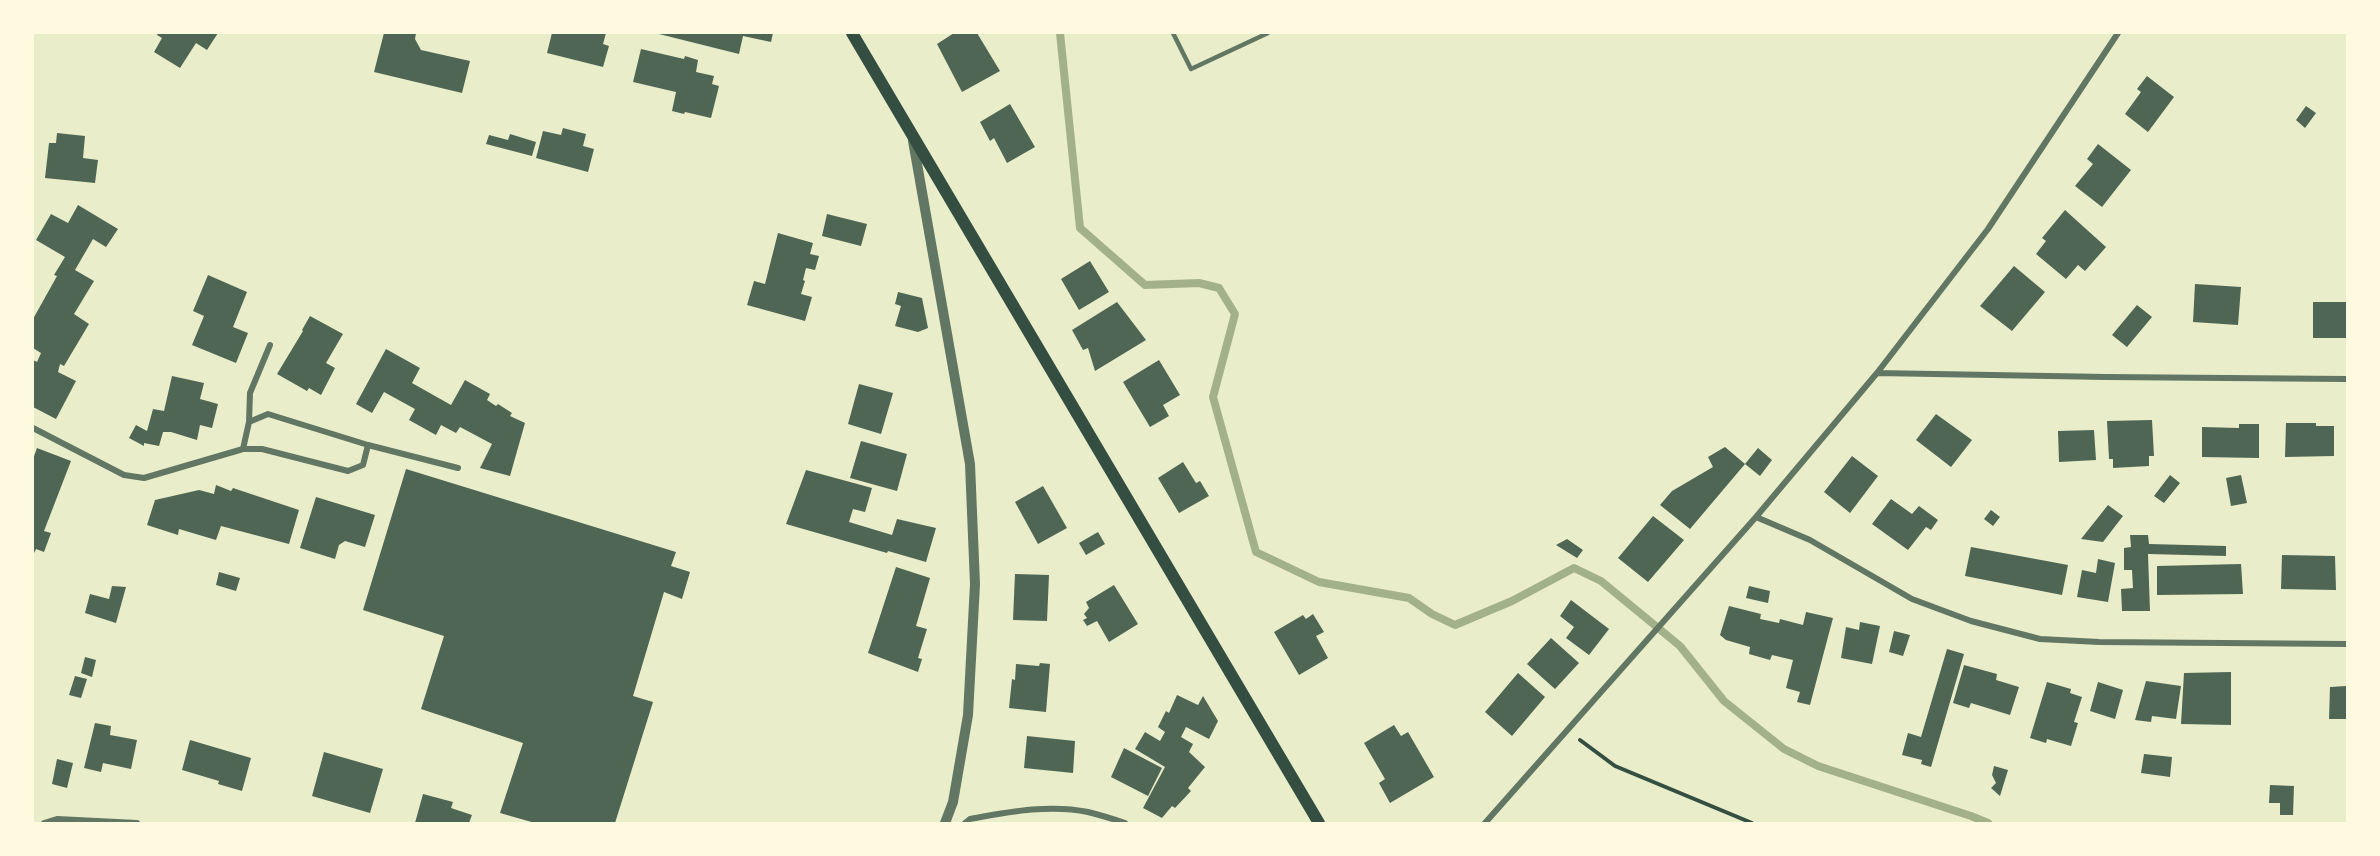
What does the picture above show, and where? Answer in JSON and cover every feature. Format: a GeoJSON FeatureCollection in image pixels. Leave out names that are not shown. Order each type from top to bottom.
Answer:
{"type":"FeatureCollection","features":[{"type":"Feature","properties":{"kind":"main road"},"geometry":{"type":"LineString","coordinates":[[852,33],[1319,823]]}},
{"type":"Feature","properties":{"kind":"street"},"geometry":{"type":"LineString","coordinates":[[1485,823],[1756,517],[1878,372],[1988,229],[2118,33]]}},
{"type":"Feature","properties":{"kind":"street"},"geometry":{"type":"LineString","coordinates":[[912,135],[970,464],[975,584],[968,715],[953,802],[945,823]]}},
{"type":"Feature","properties":{"kind":"street"},"geometry":{"type":"LineString","coordinates":[[243,449],[249,422],[250,393],[270,345]]}},
{"type":"Feature","properties":{"kind":"street"},"geometry":{"type":"LineString","coordinates":[[1878,372],[2106,377],[2347,378]]}},
{"type":"Feature","properties":{"kind":"street"},"geometry":{"type":"LineString","coordinates":[[249,422],[268,414],[368,445],[458,468]]}},
{"type":"Feature","properties":{"kind":"street"},"geometry":{"type":"LineString","coordinates":[[33,428],[124,475],[144,478],[243,449],[262,449],[348,471],[363,465],[368,445]]}},
{"type":"Feature","properties":{"kind":"street"},"geometry":{"type":"LineString","coordinates":[[1756,517],[1810,540],[1912,599],[1971,621],[2040,639],[2099,642],[2347,644]]}},
{"type":"Feature","properties":{"kind":"street"},"geometry":{"type":"LineString","coordinates":[[965,823],[970,819],[1021,810],[1048,809],[1087,812],[1125,823]]}},
{"type":"Feature","properties":{"kind":"street"},"geometry":{"type":"LineString","coordinates":[[44,823],[57,819],[136,823]]}},
{"type":"Feature","properties":{"kind":"lane"},"geometry":{"type":"LineString","coordinates":[[1173,33],[1191,69],[1268,33]]}},
{"type":"Feature","properties":{"kind":"path"},"geometry":{"type":"LineString","coordinates":[[1568,730],[1615,766],[1752,823]]}},
{"type":"Feature","properties":{"kind":"building"},"geometry":{"type":"Polygon","coordinates":[[[158,33],[218,33],[207,50],[196,43],[180,68],[154,52],[162,38],[157,35],[158,33]]]}},
{"type":"Feature","properties":{"kind":"building"},"geometry":{"type":"Polygon","coordinates":[[[384,33],[416,33],[415,39],[421,50],[470,61],[462,93],[374,72],[384,33]]]}},
{"type":"Feature","properties":{"kind":"building"},"geometry":{"type":"Polygon","coordinates":[[[552,33],[606,33],[603,44],[609,46],[603,67],[547,53],[552,33]]]}},
{"type":"Feature","properties":{"kind":"building"},"geometry":{"type":"Polygon","coordinates":[[[655,33],[773,33],[771,42],[743,36],[739,54],[655,33]]]}},
{"type":"Feature","properties":{"kind":"building"},"geometry":{"type":"Polygon","coordinates":[[[954,33],[977,33],[1000,71],[962,92],[937,44],[954,33]]]}},
{"type":"Feature","properties":{"kind":"building"},"geometry":{"type":"Polygon","coordinates":[[[641,49],[698,60],[696,72],[714,76],[712,84],[719,86],[711,118],[672,111],[676,92],[633,82],[641,49]]]}},
{"type":"Feature","properties":{"kind":"building"},"geometry":{"type":"Polygon","coordinates":[[[2147,76],[2174,97],[2148,132],[2125,114],[2141,92],[2137,89],[2147,76]]]}},
{"type":"Feature","properties":{"kind":"building"},"geometry":{"type":"Polygon","coordinates":[[[1010,104],[1035,147],[1007,163],[994,138],[990,141],[980,122],[1010,104]]]}},
{"type":"Feature","properties":{"kind":"building"},"geometry":{"type":"Polygon","coordinates":[[[2306,106],[2316,113],[2305,128],[2296,120],[2306,106]]]}},
{"type":"Feature","properties":{"kind":"building"},"geometry":{"type":"Polygon","coordinates":[[[563,128],[586,134],[583,146],[594,149],[588,172],[536,158],[543,131],[561,135],[563,128]]]}},
{"type":"Feature","properties":{"kind":"building"},"geometry":{"type":"Polygon","coordinates":[[[57,133],[85,136],[83,158],[98,160],[95,183],[45,178],[49,143],[56,143],[57,133]]]}},
{"type":"Feature","properties":{"kind":"building"},"geometry":{"type":"Polygon","coordinates":[[[510,134],[536,142],[532,156],[486,144],[489,135],[508,140],[510,134]]]}},
{"type":"Feature","properties":{"kind":"building"},"geometry":{"type":"Polygon","coordinates":[[[2098,144],[2131,170],[2102,207],[2075,186],[2093,164],[2087,159],[2098,144]]]}},
{"type":"Feature","properties":{"kind":"building"},"geometry":{"type":"Polygon","coordinates":[[[78,205],[118,229],[106,247],[93,239],[75,270],[94,281],[74,314],[89,324],[64,366],[60,364],[58,372],[76,381],[56,419],[33,407],[33,360],[37,362],[41,353],[33,348],[33,319],[65,257],[36,240],[51,214],[68,223],[78,205]]]}},
{"type":"Feature","properties":{"kind":"building"},"geometry":{"type":"Polygon","coordinates":[[[2065,210],[2106,247],[2085,271],[2078,265],[2066,279],[2036,254],[2046,241],[2042,238],[2065,210]]]}},
{"type":"Feature","properties":{"kind":"building"},"geometry":{"type":"Polygon","coordinates":[[[827,214],[867,224],[861,246],[822,236],[827,214]]]}},
{"type":"Feature","properties":{"kind":"building"},"geometry":{"type":"Polygon","coordinates":[[[778,233],[813,243],[810,254],[819,256],[815,270],[806,268],[803,280],[805,281],[801,294],[812,297],[805,321],[747,305],[754,281],[765,284],[778,233]]]}},
{"type":"Feature","properties":{"kind":"building"},"geometry":{"type":"Polygon","coordinates":[[[1090,261],[1109,292],[1079,310],[1061,279],[1090,261]]]}},
{"type":"Feature","properties":{"kind":"building"},"geometry":{"type":"Polygon","coordinates":[[[2014,266],[2045,292],[2012,331],[1980,306],[2014,266]]]}},
{"type":"Feature","properties":{"kind":"building"},"geometry":{"type":"Polygon","coordinates":[[[208,275],[247,292],[233,327],[248,333],[236,363],[192,345],[204,316],[193,311],[208,275]]]}},
{"type":"Feature","properties":{"kind":"building"},"geometry":{"type":"Polygon","coordinates":[[[2195,284],[2241,287],[2238,325],[2193,322],[2195,284]]]}},
{"type":"Feature","properties":{"kind":"building"},"geometry":{"type":"Polygon","coordinates":[[[898,292],[922,298],[928,328],[918,332],[895,326],[901,306],[895,304],[898,292]]]}},
{"type":"Feature","properties":{"kind":"building"},"geometry":{"type":"Polygon","coordinates":[[[1117,302],[1146,340],[1095,371],[1088,348],[1083,350],[1072,330],[1117,302]]]}},
{"type":"Feature","properties":{"kind":"building"},"geometry":{"type":"Polygon","coordinates":[[[2313,302],[2347,302],[2347,338],[2313,338],[2313,302]]]}},
{"type":"Feature","properties":{"kind":"building"},"geometry":{"type":"Polygon","coordinates":[[[2137,305],[2152,317],[2127,347],[2112,335],[2137,305]]]}},
{"type":"Feature","properties":{"kind":"building"},"geometry":{"type":"Polygon","coordinates":[[[310,316],[343,334],[326,363],[335,368],[321,395],[309,388],[307,391],[277,374],[310,316]]]}},
{"type":"Feature","properties":{"kind":"building"},"geometry":{"type":"Polygon","coordinates":[[[386,349],[420,368],[412,383],[451,405],[465,380],[490,394],[487,400],[496,406],[498,404],[512,413],[510,416],[525,423],[510,476],[480,468],[492,444],[460,427],[456,433],[441,425],[436,435],[409,420],[415,409],[384,392],[372,413],[356,404],[386,349]]]}},
{"type":"Feature","properties":{"kind":"building"},"geometry":{"type":"Polygon","coordinates":[[[1159,360],[1180,395],[1163,405],[1169,416],[1150,427],[1123,382],[1159,360]]]}},
{"type":"Feature","properties":{"kind":"building"},"geometry":{"type":"Polygon","coordinates":[[[172,376],[204,383],[200,399],[218,404],[212,428],[200,425],[197,440],[171,432],[163,432],[159,446],[144,443],[144,446],[129,438],[136,425],[147,431],[153,409],[164,411],[172,376]]]}},
{"type":"Feature","properties":{"kind":"building"},"geometry":{"type":"Polygon","coordinates":[[[859,384],[893,393],[881,434],[848,424],[859,384]]]}},
{"type":"Feature","properties":{"kind":"building"},"geometry":{"type":"Polygon","coordinates":[[[1936,414],[1972,440],[1951,467],[1916,440],[1936,414]]]}},
{"type":"Feature","properties":{"kind":"building"},"geometry":{"type":"Polygon","coordinates":[[[2152,420],[2154,456],[2149,456],[2149,466],[2113,468],[2113,459],[2109,459],[2107,421],[2152,420]]]}},
{"type":"Feature","properties":{"kind":"building"},"geometry":{"type":"Polygon","coordinates":[[[2286,423],[2316,423],[2316,426],[2334,426],[2334,456],[2285,457],[2286,423]]]}},
{"type":"Feature","properties":{"kind":"building"},"geometry":{"type":"Polygon","coordinates":[[[2239,424],[2259,424],[2259,458],[2202,457],[2202,427],[2239,428],[2239,424]]]}},
{"type":"Feature","properties":{"kind":"building"},"geometry":{"type":"Polygon","coordinates":[[[2094,430],[2096,460],[2059,462],[2058,431],[2094,430]]]}},
{"type":"Feature","properties":{"kind":"building"},"geometry":{"type":"Polygon","coordinates":[[[861,441],[907,454],[897,491],[850,478],[861,441]]]}},
{"type":"Feature","properties":{"kind":"building"},"geometry":{"type":"Polygon","coordinates":[[[1725,447],[1745,464],[1690,529],[1660,505],[1672,491],[1713,467],[1708,457],[1725,447]]]}},
{"type":"Feature","properties":{"kind":"building"},"geometry":{"type":"Polygon","coordinates":[[[37,448],[71,461],[44,531],[51,533],[44,552],[36,549],[33,555],[33,459],[37,448]]]}},
{"type":"Feature","properties":{"kind":"building"},"geometry":{"type":"Polygon","coordinates":[[[1758,448],[1772,460],[1760,476],[1745,464],[1758,448]]]}},
{"type":"Feature","properties":{"kind":"building"},"geometry":{"type":"Polygon","coordinates":[[[1852,456],[1878,476],[1850,513],[1824,492],[1852,456]]]}},
{"type":"Feature","properties":{"kind":"building"},"geometry":{"type":"Polygon","coordinates":[[[1183,462],[1196,483],[1200,481],[1209,496],[1179,513],[1158,478],[1183,462]]]}},
{"type":"Feature","properties":{"kind":"building"},"geometry":{"type":"Polygon","coordinates":[[[406,469],[676,552],[671,566],[690,572],[682,599],[664,592],[633,696],[653,702],[615,823],[535,823],[500,813],[523,743],[421,709],[444,636],[363,610],[406,469]]]}},
{"type":"Feature","properties":{"kind":"building"},"geometry":{"type":"Polygon","coordinates":[[[806,470],[872,488],[865,512],[853,509],[849,522],[892,535],[897,519],[936,528],[926,562],[786,524],[806,470]]]}},
{"type":"Feature","properties":{"kind":"building"},"geometry":{"type":"Polygon","coordinates":[[[2170,475],[2180,483],[2164,503],[2154,496],[2170,475]]]}},
{"type":"Feature","properties":{"kind":"building"},"geometry":{"type":"Polygon","coordinates":[[[2241,475],[2247,503],[2231,506],[2226,478],[2241,475]]]}},
{"type":"Feature","properties":{"kind":"building"},"geometry":{"type":"Polygon","coordinates":[[[216,485],[231,491],[233,488],[299,510],[289,544],[221,526],[216,540],[179,529],[178,535],[147,525],[155,500],[199,490],[214,494],[216,485]]]}},
{"type":"Feature","properties":{"kind":"building"},"geometry":{"type":"Polygon","coordinates":[[[1043,486],[1067,528],[1038,544],[1015,502],[1043,486]]]}},
{"type":"Feature","properties":{"kind":"building"},"geometry":{"type":"Polygon","coordinates":[[[316,497],[375,515],[365,547],[345,541],[339,545],[335,559],[300,548],[316,497]]]}},
{"type":"Feature","properties":{"kind":"building"},"geometry":{"type":"Polygon","coordinates":[[[1891,499],[1912,514],[1919,506],[1938,520],[1931,530],[1926,527],[1908,550],[1872,524],[1891,499]]]}},
{"type":"Feature","properties":{"kind":"building"},"geometry":{"type":"Polygon","coordinates":[[[2108,505],[2123,516],[2103,542],[2081,539],[2108,505]]]}},
{"type":"Feature","properties":{"kind":"building"},"geometry":{"type":"Polygon","coordinates":[[[1991,510],[2000,517],[1993,526],[1984,519],[1991,510]]]}},
{"type":"Feature","properties":{"kind":"building"},"geometry":{"type":"Polygon","coordinates":[[[1653,516],[1684,540],[1648,582],[1618,558],[1653,516]]]}},
{"type":"Feature","properties":{"kind":"building"},"geometry":{"type":"Polygon","coordinates":[[[1098,532],[1105,544],[1086,555],[1079,543],[1098,532]]]}},
{"type":"Feature","properties":{"kind":"building"},"geometry":{"type":"Polygon","coordinates":[[[2130,535],[2148,535],[2149,544],[2226,546],[2226,556],[2148,554],[2150,611],[2122,611],[2121,589],[2133,588],[2132,570],[2124,570],[2124,548],[2131,547],[2130,535]]]}},
{"type":"Feature","properties":{"kind":"building"},"geometry":{"type":"Polygon","coordinates":[[[1567,539],[1583,550],[1577,558],[1556,545],[1567,539]]]}},
{"type":"Feature","properties":{"kind":"building"},"geometry":{"type":"Polygon","coordinates":[[[1971,547],[2068,565],[2062,595],[1965,576],[1971,547]]]}},
{"type":"Feature","properties":{"kind":"building"},"geometry":{"type":"Polygon","coordinates":[[[2282,555],[2335,556],[2336,590],[2281,589],[2282,555]]]}},
{"type":"Feature","properties":{"kind":"building"},"geometry":{"type":"Polygon","coordinates":[[[2098,559],[2115,563],[2108,602],[2077,597],[2082,570],[2096,573],[2098,559]]]}},
{"type":"Feature","properties":{"kind":"building"},"geometry":{"type":"Polygon","coordinates":[[[2241,564],[2243,594],[2157,595],[2157,566],[2241,564]]]}},
{"type":"Feature","properties":{"kind":"building"},"geometry":{"type":"Polygon","coordinates":[[[896,567],[930,578],[916,626],[927,629],[918,658],[922,659],[918,672],[868,653],[896,567]]]}},
{"type":"Feature","properties":{"kind":"building"},"geometry":{"type":"Polygon","coordinates":[[[219,572],[240,578],[236,591],[216,585],[219,572]]]}},
{"type":"Feature","properties":{"kind":"building"},"geometry":{"type":"Polygon","coordinates":[[[1015,574],[1049,575],[1047,621],[1013,620],[1015,574]]]}},
{"type":"Feature","properties":{"kind":"building"},"geometry":{"type":"Polygon","coordinates":[[[1114,585],[1138,624],[1109,642],[1097,621],[1087,626],[1083,620],[1087,618],[1084,614],[1089,608],[1086,602],[1114,585]]]}},
{"type":"Feature","properties":{"kind":"building"},"geometry":{"type":"Polygon","coordinates":[[[112,586],[126,587],[116,623],[85,613],[90,594],[109,599],[112,586]]]}},
{"type":"Feature","properties":{"kind":"building"},"geometry":{"type":"Polygon","coordinates":[[[1749,586],[1770,591],[1768,603],[1746,598],[1749,586]]]}},
{"type":"Feature","properties":{"kind":"building"},"geometry":{"type":"Polygon","coordinates":[[[1571,600],[1609,629],[1589,655],[1566,638],[1574,627],[1560,616],[1571,600]]]}},
{"type":"Feature","properties":{"kind":"building"},"geometry":{"type":"Polygon","coordinates":[[[1729,606],[1761,614],[1760,619],[1779,623],[1780,619],[1803,625],[1806,612],[1833,618],[1810,705],[1797,702],[1800,692],[1786,688],[1793,660],[1772,655],[1770,660],[1749,654],[1750,647],[1726,640],[1720,635],[1729,606]]]}},
{"type":"Feature","properties":{"kind":"building"},"geometry":{"type":"Polygon","coordinates":[[[1313,614],[1324,632],[1316,636],[1328,658],[1299,675],[1274,632],[1303,615],[1306,619],[1313,614]]]}},
{"type":"Feature","properties":{"kind":"building"},"geometry":{"type":"Polygon","coordinates":[[[1860,622],[1880,626],[1872,664],[1841,658],[1846,627],[1859,630],[1860,622]]]}},
{"type":"Feature","properties":{"kind":"building"},"geometry":{"type":"Polygon","coordinates":[[[1894,631],[1910,635],[1903,656],[1889,652],[1894,631]]]}},
{"type":"Feature","properties":{"kind":"building"},"geometry":{"type":"Polygon","coordinates":[[[1551,638],[1579,663],[1555,689],[1527,664],[1551,638]]]}},
{"type":"Feature","properties":{"kind":"building"},"geometry":{"type":"Polygon","coordinates":[[[1947,649],[1964,654],[1931,767],[1921,764],[1922,760],[1902,755],[1908,733],[1921,737],[1947,649]]]}},
{"type":"Feature","properties":{"kind":"building"},"geometry":{"type":"Polygon","coordinates":[[[85,657],[96,660],[92,677],[81,673],[85,657]]]}},
{"type":"Feature","properties":{"kind":"building"},"geometry":{"type":"Polygon","coordinates":[[[1040,663],[1050,664],[1046,712],[1009,708],[1016,664],[1039,666],[1040,663]]]}},
{"type":"Feature","properties":{"kind":"building"},"geometry":{"type":"Polygon","coordinates":[[[1964,665],[1997,674],[1996,680],[2019,687],[2010,715],[1971,703],[1969,708],[1953,703],[1964,665]]]}},
{"type":"Feature","properties":{"kind":"building"},"geometry":{"type":"Polygon","coordinates":[[[2231,672],[2231,725],[2181,724],[2184,673],[2231,672]]]}},
{"type":"Feature","properties":{"kind":"building"},"geometry":{"type":"Polygon","coordinates":[[[1518,673],[1545,697],[1512,736],[1485,712],[1518,673]]]}},
{"type":"Feature","properties":{"kind":"building"},"geometry":{"type":"Polygon","coordinates":[[[75,676],[87,679],[81,698],[69,695],[75,676]]]}},
{"type":"Feature","properties":{"kind":"building"},"geometry":{"type":"Polygon","coordinates":[[[2146,681],[2181,686],[2176,719],[2152,716],[2151,722],[2135,720],[2146,681]]]}},
{"type":"Feature","properties":{"kind":"building"},"geometry":{"type":"Polygon","coordinates":[[[2047,682],[2071,689],[2070,693],[2082,697],[2074,722],[2078,723],[2071,746],[2047,739],[2046,743],[2030,738],[2047,682]]]}},
{"type":"Feature","properties":{"kind":"building"},"geometry":{"type":"Polygon","coordinates":[[[2098,682],[2123,690],[2115,719],[2090,711],[2098,682]]]}},
{"type":"Feature","properties":{"kind":"building"},"geometry":{"type":"Polygon","coordinates":[[[2347,686],[2347,719],[2329,719],[2330,687],[2347,686]]]}},
{"type":"Feature","properties":{"kind":"building"},"geometry":{"type":"Polygon","coordinates":[[[1177,695],[1198,705],[1203,696],[1218,721],[1209,739],[1186,727],[1181,737],[1193,744],[1189,752],[1205,767],[1188,788],[1191,791],[1175,808],[1172,806],[1162,818],[1143,808],[1165,767],[1135,749],[1145,732],[1160,741],[1165,732],[1158,727],[1166,711],[1169,713],[1177,695]]]}},
{"type":"Feature","properties":{"kind":"building"},"geometry":{"type":"Polygon","coordinates":[[[95,723],[111,726],[110,735],[137,740],[131,769],[103,763],[101,772],[84,768],[95,723]]]}},
{"type":"Feature","properties":{"kind":"building"},"geometry":{"type":"Polygon","coordinates":[[[1394,725],[1401,736],[1408,732],[1434,777],[1390,803],[1379,783],[1385,779],[1364,743],[1394,725]]]}},
{"type":"Feature","properties":{"kind":"building"},"geometry":{"type":"Polygon","coordinates":[[[1027,736],[1075,741],[1073,773],[1024,768],[1027,736]]]}},
{"type":"Feature","properties":{"kind":"building"},"geometry":{"type":"Polygon","coordinates":[[[190,740],[251,758],[242,791],[218,784],[219,781],[182,770],[190,740]]]}},
{"type":"Feature","properties":{"kind":"building"},"geometry":{"type":"Polygon","coordinates":[[[1124,748],[1162,768],[1148,796],[1111,777],[1124,748]]]}},
{"type":"Feature","properties":{"kind":"building"},"geometry":{"type":"Polygon","coordinates":[[[324,752],[383,769],[370,813],[312,796],[324,752]]]}},
{"type":"Feature","properties":{"kind":"building"},"geometry":{"type":"Polygon","coordinates":[[[2144,754],[2172,757],[2170,777],[2141,773],[2144,754]]]}},
{"type":"Feature","properties":{"kind":"building"},"geometry":{"type":"Polygon","coordinates":[[[57,759],[73,763],[67,788],[52,784],[57,759]]]}},
{"type":"Feature","properties":{"kind":"building"},"geometry":{"type":"Polygon","coordinates":[[[1994,766],[2008,770],[2000,796],[1991,788],[1996,783],[1992,775],[1994,766]]]}},
{"type":"Feature","properties":{"kind":"building"},"geometry":{"type":"Polygon","coordinates":[[[2270,785],[2294,786],[2293,815],[2280,815],[2280,803],[2269,803],[2270,785]]]}},
{"type":"Feature","properties":{"kind":"building"},"geometry":{"type":"Polygon","coordinates":[[[423,794],[453,802],[451,808],[472,815],[469,823],[415,823],[423,794]]]}},
{"type":"Feature","properties":{"kind":"waterway"},"geometry":{"type":"LineString","coordinates":[[1060,33],[1080,228],[1145,285],[1199,283],[1219,288],[1235,314],[1213,397],[1256,552],[1319,582],[1409,598],[1432,614],[1455,625],[1512,601],[1574,568],[1601,581],[1680,646],[1724,701],[1784,749],[1818,766],[1988,823]]}}]}
